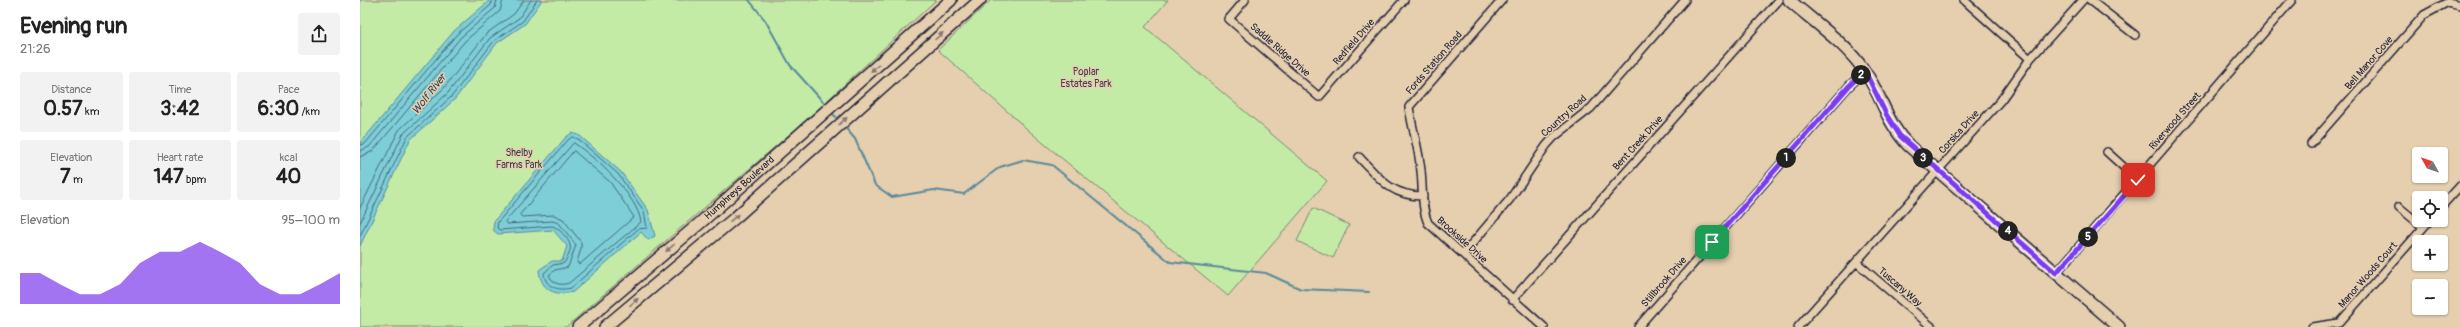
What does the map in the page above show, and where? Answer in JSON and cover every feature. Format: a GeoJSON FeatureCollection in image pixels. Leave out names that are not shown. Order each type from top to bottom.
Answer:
{"type":"FeatureCollection","features":[{"type":"Feature","properties":{"kind":"main road","name":"Humphreys Boulevard"},"geometry":{"type":"LineString","coordinates":[[578,327],[853,89],[951,0]]}},
{"type":"Feature","properties":{"kind":"main road","name":"Humphreys Boulevard"},"geometry":{"type":"LineString","coordinates":[[605,327],[736,217],[980,0]]}},
{"type":"Feature","properties":{"kind":"main road"},"geometry":{"type":"LineString","coordinates":[[1789,0],[1848,53],[1865,71],[1893,127],[1909,146],[2119,327]]}},
{"type":"Feature","properties":{"kind":"street","name":"Saddle Ridge Drive"},"geometry":{"type":"LineString","coordinates":[[1245,0],[1229,19],[1319,97]]}},
{"type":"Feature","properties":{"kind":"street","name":"Redfield Drive"},"geometry":{"type":"LineString","coordinates":[[1319,97],[1404,0]]}},
{"type":"Feature","properties":{"kind":"street","name":"Fords Station Road"},"geometry":{"type":"LineString","coordinates":[[1423,196],[1421,169],[1409,107],[1502,0]]}},
{"type":"Feature","properties":{"kind":"street","name":"Country Road"},"geometry":{"type":"LineString","coordinates":[[1464,253],[1510,199],[1546,146],[1554,137],[1591,108],[1685,0]]}},
{"type":"Feature","properties":{"kind":"street","name":"Bent Creek Drive"},"geometry":{"type":"LineString","coordinates":[[1512,300],[1779,0]]}},
{"type":"Feature","properties":{"kind":"street"},"geometry":{"type":"LineString","coordinates":[[1964,0],[2030,59]]}},
{"type":"Feature","properties":{"kind":"street","name":"Corsica Drive"},"geometry":{"type":"LineString","coordinates":[[1798,327],[2001,100],[2030,59],[2083,0]]}},
{"type":"Feature","properties":{"kind":"street"},"geometry":{"type":"LineString","coordinates":[[2090,0],[2135,35]]}},
{"type":"Feature","properties":{"kind":"street","name":"Riverwood Street"},"geometry":{"type":"LineString","coordinates":[[2056,273],[2138,180],[2292,0]]}},
{"type":"Feature","properties":{"kind":"street"},"geometry":{"type":"LineString","coordinates":[[2448,1],[2460,5]]}},
{"type":"Feature","properties":{"kind":"street","name":"Bell Manor Cove"},"geometry":{"type":"LineString","coordinates":[[2311,144],[2424,15],[2448,1]]}},
{"type":"Feature","properties":{"kind":"street","name":"Stillbrook Drive"},"geometry":{"type":"LineString","coordinates":[[1638,327],[1849,86],[1865,71]]}},
{"type":"Feature","properties":{"kind":"street"},"geometry":{"type":"LineString","coordinates":[[2107,152],[2138,180]]}},
{"type":"Feature","properties":{"kind":"street"},"geometry":{"type":"LineString","coordinates":[[1359,157],[1396,192],[1406,195],[1423,196]]}},
{"type":"Feature","properties":{"kind":"street"},"geometry":{"type":"LineString","coordinates":[[2448,200],[2460,186]]}},
{"type":"Feature","properties":{"kind":"street","name":"Brookside Drive"},"geometry":{"type":"LineString","coordinates":[[1423,196],[1428,223],[1464,253],[1512,300],[1544,327]]}},
{"type":"Feature","properties":{"kind":"street"},"geometry":{"type":"LineString","coordinates":[[2399,207],[2412,217]]}},
{"type":"Feature","properties":{"kind":"street","name":"Manor Woods Court"},"geometry":{"type":"LineString","coordinates":[[2312,327],[2339,323],[2424,227]]}},
{"type":"Feature","properties":{"kind":"street","name":"Tuscany Way"},"geometry":{"type":"LineString","coordinates":[[1856,262],[1932,327]]}},
{"type":"Feature","properties":{"kind":"green space","name":"Shelby Farms Park"},"geometry":{"type":"Polygon","coordinates":[[[360,0],[936,0],[806,120],[566,327],[360,327],[360,0]]]}},
{"type":"Feature","properties":{"kind":"green space","name":"Poplar Estates Park"},"geometry":{"type":"Polygon","coordinates":[[[991,0],[1168,0],[1145,27],[1327,181],[1228,296],[1035,136],[938,50],[991,0]]]}},
{"type":"Feature","properties":{"kind":"green space"},"geometry":{"type":"Polygon","coordinates":[[[1313,208],[1349,225],[1333,258],[1297,241],[1313,208]]]}},
{"type":"Feature","properties":{"kind":"water","name":"Wolf River"},"geometry":{"type":"Polygon","coordinates":[[[490,0],[542,0],[525,24],[497,43],[455,99],[410,140],[360,246],[360,145],[362,141],[454,31],[490,0]]]}},
{"type":"Feature","properties":{"kind":"water"},"geometry":{"type":"Polygon","coordinates":[[[572,133],[579,135],[621,172],[648,210],[655,236],[648,240],[641,232],[573,292],[560,293],[546,287],[540,277],[539,270],[552,261],[562,261],[567,246],[553,230],[498,234],[493,230],[494,221],[566,137],[572,133]]]}},
{"type":"Feature","properties":{"kind":"waterway"},"geometry":{"type":"LineString","coordinates":[[749,0],[765,20],[790,65],[826,105]]}},
{"type":"Feature","properties":{"kind":"waterway"},"geometry":{"type":"LineString","coordinates":[[831,112],[839,120]]}},
{"type":"Feature","properties":{"kind":"waterway"},"geometry":{"type":"LineString","coordinates":[[843,125],[855,139],[875,185],[892,197],[934,190],[964,194],[1000,167],[1023,160],[1052,165],[1170,262],[1266,273],[1301,289],[1369,292]]}},
{"type":"Feature","properties":{"kind":"route"},"geometry":{"type":"LineString","coordinates":[[1712,242],[1849,86],[1865,71],[1872,82],[1893,127],[1909,146],[2056,273],[2138,180]]}}]}
